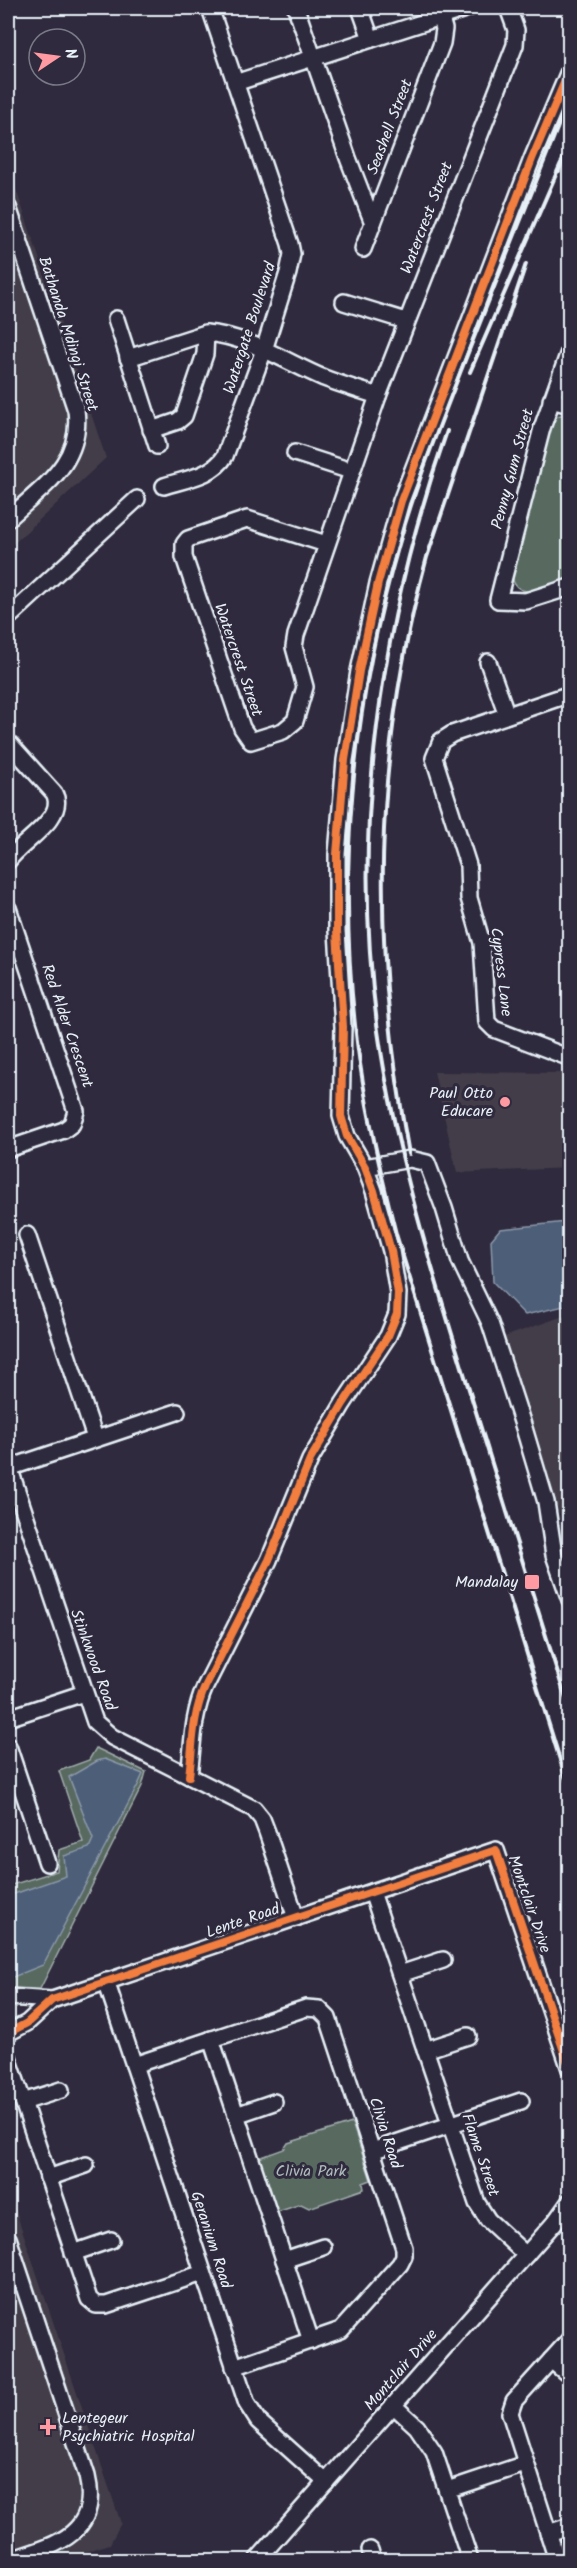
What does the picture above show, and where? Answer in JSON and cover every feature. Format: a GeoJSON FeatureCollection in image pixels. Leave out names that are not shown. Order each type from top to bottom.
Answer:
{"type":"FeatureCollection","features":[{"type":"Feature","properties":{"kind":"street","name":"Watergate Boulevard"},"geometry":{"type":"LineString","coordinates":[[164,486],[198,475],[220,464],[225,456],[264,350],[292,254],[210,8]]}},
{"type":"Feature","properties":{"kind":"street"},"geometry":{"type":"LineString","coordinates":[[296,8],[373,223]]}},
{"type":"Feature","properties":{"kind":"street"},"geometry":{"type":"LineString","coordinates":[[360,8],[371,39]]}},
{"type":"Feature","properties":{"kind":"street"},"geometry":{"type":"LineString","coordinates":[[235,83],[371,39],[440,12],[468,8]]}},
{"type":"Feature","properties":{"kind":"street","name":"Watercrest Street"},"geometry":{"type":"LineString","coordinates":[[326,544],[247,519],[188,539],[184,544],[184,557],[238,717],[244,733],[251,741],[283,731],[295,721],[305,687],[294,641],[378,396],[515,45],[516,30],[508,8]]}},
{"type":"Feature","properties":{"kind":"street","name":"Seashell Street"},"geometry":{"type":"LineString","coordinates":[[363,249],[442,43],[444,29],[440,12]]}},
{"type":"Feature","properties":{"kind":"street"},"geometry":{"type":"LineString","coordinates":[[189,1776],[197,1704],[269,1560],[310,1460],[388,1336],[397,1314],[398,1300],[393,1258],[365,1167],[344,1127],[340,1104],[343,1027],[338,931],[338,838],[356,689],[378,583],[406,485],[532,159],[570,69]]}},
{"type":"Feature","properties":{"kind":"street","name":"Bathanda Mdingi Street"},"geometry":{"type":"LineString","coordinates":[[8,207],[78,421],[76,442],[67,461],[8,519]]}},
{"type":"Feature","properties":{"kind":"street"},"geometry":{"type":"LineString","coordinates":[[344,302],[406,321]]}},
{"type":"Feature","properties":{"kind":"street"},"geometry":{"type":"LineString","coordinates":[[116,319],[157,446]]}},
{"type":"Feature","properties":{"kind":"street"},"geometry":{"type":"LineString","coordinates":[[151,430],[178,421],[184,416],[205,354],[206,333]]}},
{"type":"Feature","properties":{"kind":"street"},"geometry":{"type":"LineString","coordinates":[[128,358],[206,333],[236,339],[325,378],[378,396]]}},
{"type":"Feature","properties":{"kind":"street","name":"Penny Gum Street"},"geometry":{"type":"LineString","coordinates":[[570,349],[551,400],[498,600],[526,601],[570,587]]}},
{"type":"Feature","properties":{"kind":"street"},"geometry":{"type":"LineString","coordinates":[[551,400],[570,405]]}},
{"type":"Feature","properties":{"kind":"street"},"geometry":{"type":"LineString","coordinates":[[295,453],[351,471]]}},
{"type":"Feature","properties":{"kind":"street"},"geometry":{"type":"LineString","coordinates":[[8,618],[137,499]]}},
{"type":"Feature","properties":{"kind":"street"},"geometry":{"type":"LineString","coordinates":[[488,662],[507,715],[570,694]]}},
{"type":"Feature","properties":{"kind":"street","name":"Cypress Lane"},"geometry":{"type":"LineString","coordinates":[[507,715],[446,737],[435,752],[436,771],[468,865],[469,898],[482,943],[487,1022],[494,1029],[570,1058]]}},
{"type":"Feature","properties":{"kind":"street"},"geometry":{"type":"LineString","coordinates":[[8,742],[54,793],[58,803],[54,816],[8,861]]}},
{"type":"Feature","properties":{"kind":"street","name":"Red Alder Crescent"},"geometry":{"type":"LineString","coordinates":[[8,908],[76,1111],[72,1124],[64,1130],[8,1149]]}},
{"type":"Feature","properties":{"kind":"street"},"geometry":{"type":"LineString","coordinates":[[365,1167],[410,1159],[427,1163],[460,1261],[490,1323],[546,1502],[554,1555],[570,1600]]}},
{"type":"Feature","properties":{"kind":"street"},"geometry":{"type":"LineString","coordinates":[[27,1235],[95,1438]]}},
{"type":"Feature","properties":{"kind":"street"},"geometry":{"type":"LineString","coordinates":[[8,1466],[177,1412]]}},
{"type":"Feature","properties":{"kind":"street","name":"Stinkwood Road"},"geometry":{"type":"LineString","coordinates":[[8,1466],[95,1722],[103,1731],[254,1809],[262,1819],[296,1918]]}},
{"type":"Feature","properties":{"kind":"street"},"geometry":{"type":"LineString","coordinates":[[8,1719],[84,1692]]}},
{"type":"Feature","properties":{"kind":"street"},"geometry":{"type":"LineString","coordinates":[[8,1746],[47,1863]]}},
{"type":"Feature","properties":{"kind":"street","name":"Lente Road"},"geometry":{"type":"LineString","coordinates":[[8,2033],[27,2022],[52,2000],[496,1850]]}},
{"type":"Feature","properties":{"kind":"street","name":"Montclair Drive"},"geometry":{"type":"LineString","coordinates":[[496,1850],[570,2069]]}},
{"type":"Feature","properties":{"kind":"street","name":"Flame Street"},"geometry":{"type":"LineString","coordinates":[[372,1892],[480,2209],[526,2255]]}},
{"type":"Feature","properties":{"kind":"street"},"geometry":{"type":"LineString","coordinates":[[400,1974],[442,1960]]}},
{"type":"Feature","properties":{"kind":"street","name":"Geranium Road"},"geometry":{"type":"LineString","coordinates":[[106,1981],[247,2404],[253,2416],[326,2482]]}},
{"type":"Feature","properties":{"kind":"street","name":"Lente Road"},"geometry":{"type":"LineString","coordinates":[[8,1997],[52,2000]]}},
{"type":"Feature","properties":{"kind":"street","name":"Clivia Road"},"geometry":{"type":"LineString","coordinates":[[134,2065],[315,2007],[327,2018],[372,2151],[404,2248],[404,2256],[400,2264],[344,2328],[234,2367]]}},
{"type":"Feature","properties":{"kind":"street"},"geometry":{"type":"LineString","coordinates":[[425,2050],[468,2036]]}},
{"type":"Feature","properties":{"kind":"street"},"geometry":{"type":"LineString","coordinates":[[211,2039],[311,2341]]}},
{"type":"Feature","properties":{"kind":"street"},"geometry":{"type":"LineString","coordinates":[[8,2057],[89,2299],[101,2306],[203,2273]]}},
{"type":"Feature","properties":{"kind":"street"},"geometry":{"type":"LineString","coordinates":[[23,2102],[61,2090]]}},
{"type":"Feature","properties":{"kind":"street"},"geometry":{"type":"LineString","coordinates":[[372,2151],[521,2101]]}},
{"type":"Feature","properties":{"kind":"street"},"geometry":{"type":"LineString","coordinates":[[236,2115],[274,2102]]}},
{"type":"Feature","properties":{"kind":"street"},"geometry":{"type":"LineString","coordinates":[[48,2178],[86,2165]]}},
{"type":"Feature","properties":{"kind":"street","name":"Montclair Drive"},"geometry":{"type":"LineString","coordinates":[[257,2560],[555,2222],[570,2201]]}},
{"type":"Feature","properties":{"kind":"street"},"geometry":{"type":"LineString","coordinates":[[8,2238],[87,2476],[90,2495],[86,2514],[68,2538],[51,2547],[10,2560]]}},
{"type":"Feature","properties":{"kind":"street"},"geometry":{"type":"LineString","coordinates":[[73,2253],[111,2240]]}},
{"type":"Feature","properties":{"kind":"street"},"geometry":{"type":"LineString","coordinates":[[284,2260],[323,2247]]}},
{"type":"Feature","properties":{"kind":"street"},"geometry":{"type":"LineString","coordinates":[[557,2560],[510,2420],[511,2407],[570,2338]]}},
{"type":"Feature","properties":{"kind":"street"},"geometry":{"type":"LineString","coordinates":[[551,2360],[570,2376]]}},
{"type":"Feature","properties":{"kind":"street"},"geometry":{"type":"LineString","coordinates":[[393,2405],[427,2439],[434,2452],[470,2560]]}},
{"type":"Feature","properties":{"kind":"street"},"geometry":{"type":"LineString","coordinates":[[447,2490],[525,2464]]}},
{"type":"Feature","properties":{"kind":"street"},"geometry":{"type":"LineString","coordinates":[[548,2533],[570,2526]]}},
{"type":"Feature","properties":{"kind":"shaded area"},"geometry":{"type":"Polygon","coordinates":[[[8,165],[106,458],[8,549],[8,165]]]}},
{"type":"Feature","properties":{"kind":"shaded area","name":"Paul Otto Educare"},"geometry":{"type":"Polygon","coordinates":[[[434,1072],[569,1073],[569,1168],[457,1173],[434,1072]]]}},
{"type":"Feature","properties":{"kind":"shaded area"},"geometry":{"type":"Polygon","coordinates":[[[569,1314],[569,1541],[501,1338],[569,1314]]]}},
{"type":"Feature","properties":{"kind":"shaded area","name":"Lentegeur Psychiatric Hospital"},"geometry":{"type":"Polygon","coordinates":[[[8,2188],[121,2523],[110,2544],[60,2560],[8,2560],[8,2188]]]}},
{"type":"Feature","properties":{"kind":"green space"},"geometry":{"type":"Polygon","coordinates":[[[569,413],[569,579],[544,588],[526,591],[519,589],[514,583],[512,574],[552,425],[557,416],[569,413]]]}},
{"type":"Feature","properties":{"kind":"green space"},"geometry":{"type":"Polygon","coordinates":[[[96,1748],[146,1772],[142,1786],[40,1989],[8,1988],[8,1886],[57,1871],[59,1850],[83,1842],[59,1771],[89,1760],[96,1748]]]}},
{"type":"Feature","properties":{"kind":"green space","name":"Clivia Park"},"geometry":{"type":"Polygon","coordinates":[[[352,2123],[371,2180],[363,2183],[364,2189],[309,2208],[301,2204],[277,2212],[259,2158],[284,2149],[288,2143],[352,2123]]]}},
{"type":"Feature","properties":{"kind":"water"},"geometry":{"type":"Polygon","coordinates":[[[566,1222],[570,1224],[569,1305],[525,1315],[493,1282],[491,1240],[500,1229],[566,1222]]]}},
{"type":"Feature","properties":{"kind":"water"},"geometry":{"type":"Polygon","coordinates":[[[105,1759],[143,1774],[43,1965],[8,1979],[8,1896],[66,1876],[64,1856],[89,1848],[93,1839],[69,1777],[105,1759]]]}},
{"type":"Feature","properties":{"kind":"railway"},"geometry":{"type":"LineString","coordinates":[[570,96],[441,422],[399,544],[383,605],[360,729],[352,792],[348,917],[351,980],[360,1066],[384,1187],[396,1234],[570,1792]]}},
{"type":"Feature","properties":{"kind":"railway"},"geometry":{"type":"LineString","coordinates":[[559,171],[570,139]]}},
{"type":"Feature","properties":{"kind":"railway"},"geometry":{"type":"LineString","coordinates":[[470,372],[561,163]]}},
{"type":"Feature","properties":{"kind":"railway"},"geometry":{"type":"LineString","coordinates":[[409,1154],[388,1003],[383,928],[383,854],[387,780],[396,706],[409,632],[427,557],[526,264]]}},
{"type":"Feature","properties":{"kind":"railway"},"geometry":{"type":"LineString","coordinates":[[447,431],[404,577],[388,651],[377,727],[370,803],[368,879],[370,955],[385,1076],[415,1208],[570,1712]]}},
{"type":"Feature","properties":{"kind":"cycle path"},"geometry":{"type":"LineString","coordinates":[[189,1776],[195,1720],[205,1687],[269,1560],[310,1460],[343,1404],[388,1336],[397,1314],[398,1293],[391,1251],[374,1191],[365,1167],[347,1136],[341,1116],[343,1027],[337,931],[337,854],[345,760],[359,671],[378,583],[401,501],[532,159],[570,69]]}},
{"type":"Feature","properties":{"kind":"cycle path"},"geometry":{"type":"LineString","coordinates":[[8,2033],[27,2023],[52,2000],[496,1850],[570,2069]]}},
{"type":"Feature","properties":{"kind":"place","name":"Paul Otto Educare"},"geometry":{"type":"Point","coordinates":[505,1102]}},
{"type":"Feature","properties":{"kind":"place","name":"Mandalay"},"geometry":{"type":"Point","coordinates":[532,1582]}},
{"type":"Feature","properties":{"kind":"place","name":"Lentegeur Psychiatric Hospital"},"geometry":{"type":"Point","coordinates":[48,2427]}}]}
